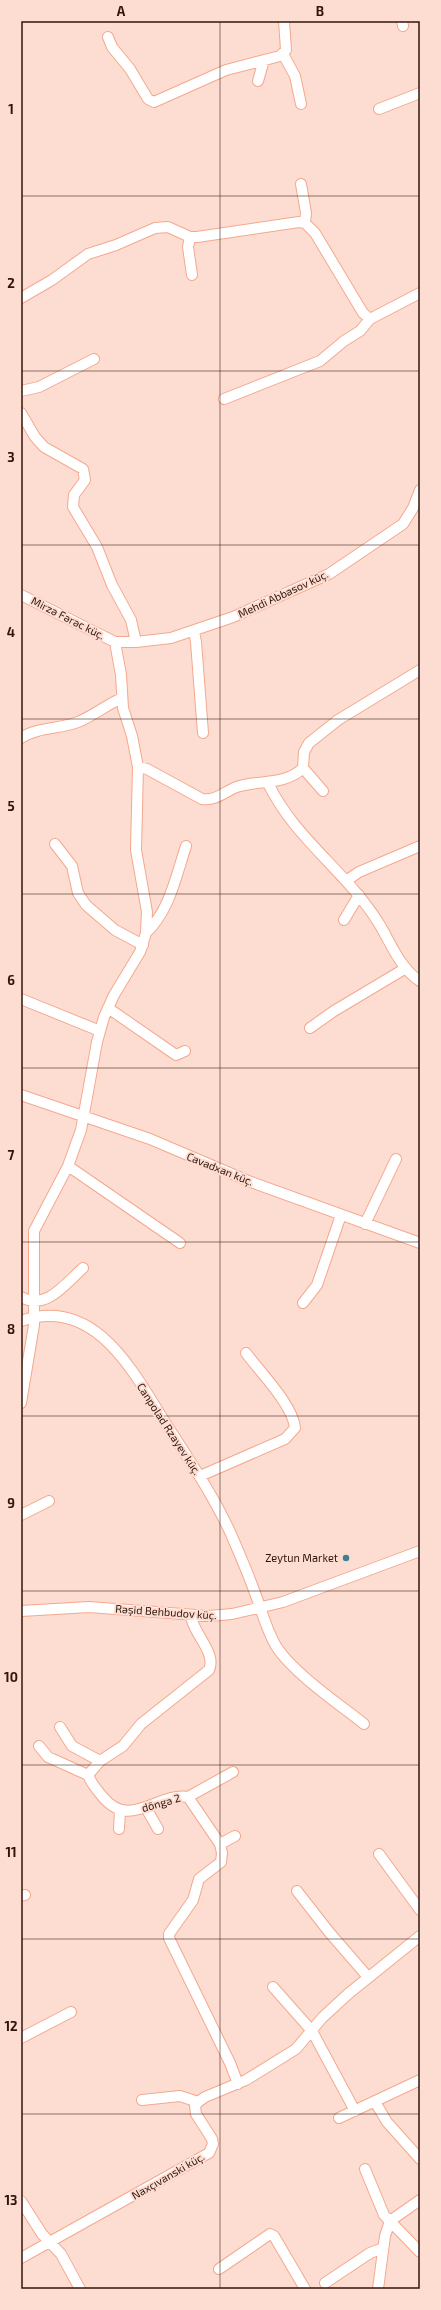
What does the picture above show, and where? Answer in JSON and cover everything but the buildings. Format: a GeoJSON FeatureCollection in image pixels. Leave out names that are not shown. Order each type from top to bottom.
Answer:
{"type":"FeatureCollection","features":[{"type":"Feature","properties":{"kind":"street"},"geometry":{"type":"LineString","coordinates":[[284,21],[286,42],[284,54],[293,72],[301,104]]}},
{"type":"Feature","properties":{"kind":"street"},"geometry":{"type":"LineString","coordinates":[[108,37],[112,47],[130,69],[148,99],[154,102],[226,70],[284,54]]}},
{"type":"Feature","properties":{"kind":"street"},"geometry":{"type":"LineString","coordinates":[[258,81],[264,60]]}},
{"type":"Feature","properties":{"kind":"street"},"geometry":{"type":"LineString","coordinates":[[379,109],[420,93]]}},
{"type":"Feature","properties":{"kind":"street"},"geometry":{"type":"LineString","coordinates":[[301,184],[306,213],[305,223]]}},
{"type":"Feature","properties":{"kind":"street"},"geometry":{"type":"LineString","coordinates":[[21,298],[52,280],[88,254],[116,245],[155,228],[168,227],[190,237],[293,222],[305,223],[315,233],[363,313],[370,319]]}},
{"type":"Feature","properties":{"kind":"street"},"geometry":{"type":"LineString","coordinates":[[190,237],[189,256],[192,275]]}},
{"type":"Feature","properties":{"kind":"street"},"geometry":{"type":"LineString","coordinates":[[224,399],[320,361],[344,341],[360,331],[370,319],[379,316],[420,293]]}},
{"type":"Feature","properties":{"kind":"street"},"geometry":{"type":"LineString","coordinates":[[21,391],[39,387],[94,359]]}},
{"type":"Feature","properties":{"kind":"street"},"geometry":{"type":"LineString","coordinates":[[21,413],[35,437],[44,447],[83,469],[85,480],[74,495],[73,507],[97,547],[112,585],[131,620],[136,642]]}},
{"type":"Feature","properties":{"kind":"street","name":"Mehdi Abbasov küç."},"geometry":{"type":"LineString","coordinates":[[115,642],[136,642],[171,638],[194,631],[257,608],[329,574],[403,524],[413,508],[420,490]]}},
{"type":"Feature","properties":{"kind":"street","name":"Mirzə Fərəc küç."},"geometry":{"type":"LineString","coordinates":[[21,595],[115,642]]}},
{"type":"Feature","properties":{"kind":"street"},"geometry":{"type":"LineString","coordinates":[[194,631],[203,733]]}},
{"type":"Feature","properties":{"kind":"street"},"geometry":{"type":"LineString","coordinates":[[21,1403],[33,1336],[34,1230],[68,1166],[85,1115],[100,1032],[108,1008],[143,945],[146,933],[147,912],[136,845],[138,767],[122,698],[121,679],[115,642]]}},
{"type":"Feature","properties":{"kind":"street"},"geometry":{"type":"LineString","coordinates":[[323,791],[303,768],[304,752],[309,743],[338,720],[420,670]]}},
{"type":"Feature","properties":{"kind":"street"},"geometry":{"type":"LineString","coordinates":[[21,738],[35,732],[55,729],[79,721],[122,698]]}},
{"type":"Feature","properties":{"kind":"street"},"geometry":{"type":"LineString","coordinates":[[138,767],[147,769],[202,799],[209,800],[240,786],[268,783],[293,775],[303,768]]}},
{"type":"Feature","properties":{"kind":"street"},"geometry":{"type":"LineString","coordinates":[[268,783],[275,798],[294,825],[359,895],[406,968],[420,981]]}},
{"type":"Feature","properties":{"kind":"street"},"geometry":{"type":"LineString","coordinates":[[55,844],[72,866],[78,893],[86,905],[115,930],[143,945]]}},
{"type":"Feature","properties":{"kind":"street"},"geometry":{"type":"LineString","coordinates":[[146,933],[159,919],[169,901],[186,846]]}},
{"type":"Feature","properties":{"kind":"street"},"geometry":{"type":"LineString","coordinates":[[346,881],[359,872],[420,846]]}},
{"type":"Feature","properties":{"kind":"street"},"geometry":{"type":"LineString","coordinates":[[344,920],[359,895]]}},
{"type":"Feature","properties":{"kind":"street"},"geometry":{"type":"LineString","coordinates":[[310,1028],[334,1011],[406,968]]}},
{"type":"Feature","properties":{"kind":"street"},"geometry":{"type":"LineString","coordinates":[[21,999],[100,1032]]}},
{"type":"Feature","properties":{"kind":"street"},"geometry":{"type":"LineString","coordinates":[[108,1008],[176,1056],[185,1051]]}},
{"type":"Feature","properties":{"kind":"street","name":"Cavadxan küç."},"geometry":{"type":"LineString","coordinates":[[21,1095],[85,1115],[150,1139],[251,1182],[420,1243]]}},
{"type":"Feature","properties":{"kind":"street"},"geometry":{"type":"LineString","coordinates":[[365,1224],[396,1159]]}},
{"type":"Feature","properties":{"kind":"street"},"geometry":{"type":"LineString","coordinates":[[68,1166],[180,1243]]}},
{"type":"Feature","properties":{"kind":"street"},"geometry":{"type":"LineString","coordinates":[[303,1303],[317,1284],[341,1215]]}},
{"type":"Feature","properties":{"kind":"street"},"geometry":{"type":"LineString","coordinates":[[21,1296],[34,1302],[48,1298],[83,1268]]}},
{"type":"Feature","properties":{"kind":"street","name":"Canpolad Rzayev küç."},"geometry":{"type":"LineString","coordinates":[[21,1321],[50,1316],[68,1318],[92,1330],[111,1345],[136,1376],[200,1476],[230,1534],[260,1608],[266,1627],[283,1656],[364,1724]]}},
{"type":"Feature","properties":{"kind":"street"},"geometry":{"type":"LineString","coordinates":[[200,1476],[285,1439],[295,1428],[294,1420],[288,1409],[246,1353]]}},
{"type":"Feature","properties":{"kind":"street"},"geometry":{"type":"LineString","coordinates":[[21,1515],[49,1501]]}},
{"type":"Feature","properties":{"kind":"street","name":"Rəşid Behbudov küç."},"geometry":{"type":"LineString","coordinates":[[21,1611],[89,1607],[221,1616],[260,1608],[302,1596],[420,1551]]}},
{"type":"Feature","properties":{"kind":"street"},"geometry":{"type":"LineString","coordinates":[[88,1775],[100,1761],[123,1746],[141,1724],[209,1670],[211,1660],[194,1627],[191,1615]]}},
{"type":"Feature","properties":{"kind":"street"},"geometry":{"type":"LineString","coordinates":[[60,1727],[72,1746],[100,1761]]}},
{"type":"Feature","properties":{"kind":"street"},"geometry":{"type":"LineString","coordinates":[[39,1746],[48,1757],[88,1775],[90,1781],[106,1801],[120,1810],[119,1829]]}},
{"type":"Feature","properties":{"kind":"street"},"geometry":{"type":"LineString","coordinates":[[188,1797],[233,1772]]}},
{"type":"Feature","properties":{"kind":"street","name":"döngə 2"},"geometry":{"type":"LineString","coordinates":[[120,1810],[136,1810],[146,1808],[175,1797],[188,1797],[220,1844]]}},
{"type":"Feature","properties":{"kind":"street"},"geometry":{"type":"LineString","coordinates":[[146,1808],[158,1829]]}},
{"type":"Feature","properties":{"kind":"street"},"geometry":{"type":"LineString","coordinates":[[235,1836],[220,1844],[222,1853],[221,1862],[199,1879],[193,1900],[169,1934],[169,1938],[230,2063],[238,2084]]}},
{"type":"Feature","properties":{"kind":"street"},"geometry":{"type":"LineString","coordinates":[[379,1854],[420,1910]]}},
{"type":"Feature","properties":{"kind":"street"},"geometry":{"type":"LineString","coordinates":[[297,1891],[328,1932],[368,1977]]}},
{"type":"Feature","properties":{"kind":"street"},"geometry":{"type":"LineString","coordinates":[[142,2100],[180,2096],[198,2102],[205,2097],[238,2084],[292,2052],[327,2014],[368,1977],[420,1936]]}},
{"type":"Feature","properties":{"kind":"street"},"geometry":{"type":"LineString","coordinates":[[272,1987],[312,2030],[355,2110]]}},
{"type":"Feature","properties":{"kind":"street"},"geometry":{"type":"LineString","coordinates":[[21,2038],[71,2012]]}},
{"type":"Feature","properties":{"kind":"street"},"geometry":{"type":"LineString","coordinates":[[339,2118],[420,2080]]}},
{"type":"Feature","properties":{"kind":"street","name":"Naxçıvanski küç."},"geometry":{"type":"LineString","coordinates":[[21,2258],[208,2153],[213,2144],[210,2135],[196,2114],[195,2106],[198,2102]]}},
{"type":"Feature","properties":{"kind":"street"},"geometry":{"type":"LineString","coordinates":[[374,2102],[387,2122],[420,2159]]}},
{"type":"Feature","properties":{"kind":"street"},"geometry":{"type":"LineString","coordinates":[[365,2169],[380,2208],[420,2252]]}},
{"type":"Feature","properties":{"kind":"street"},"geometry":{"type":"LineString","coordinates":[[378,2289],[383,2248],[390,2220],[420,2200]]}},
{"type":"Feature","properties":{"kind":"street"},"geometry":{"type":"LineString","coordinates":[[21,2201],[36,2227],[61,2254],[80,2289]]}},
{"type":"Feature","properties":{"kind":"street"},"geometry":{"type":"LineString","coordinates":[[219,2269],[270,2234],[274,2236],[305,2289]]}},
{"type":"Feature","properties":{"kind":"street"},"geometry":{"type":"LineString","coordinates":[[325,2283],[370,2253],[383,2248]]}},
{"type":"Feature","properties":{"kind":"place","name":"Zeytun Market"},"geometry":{"type":"Point","coordinates":[346,1558]}}]}
